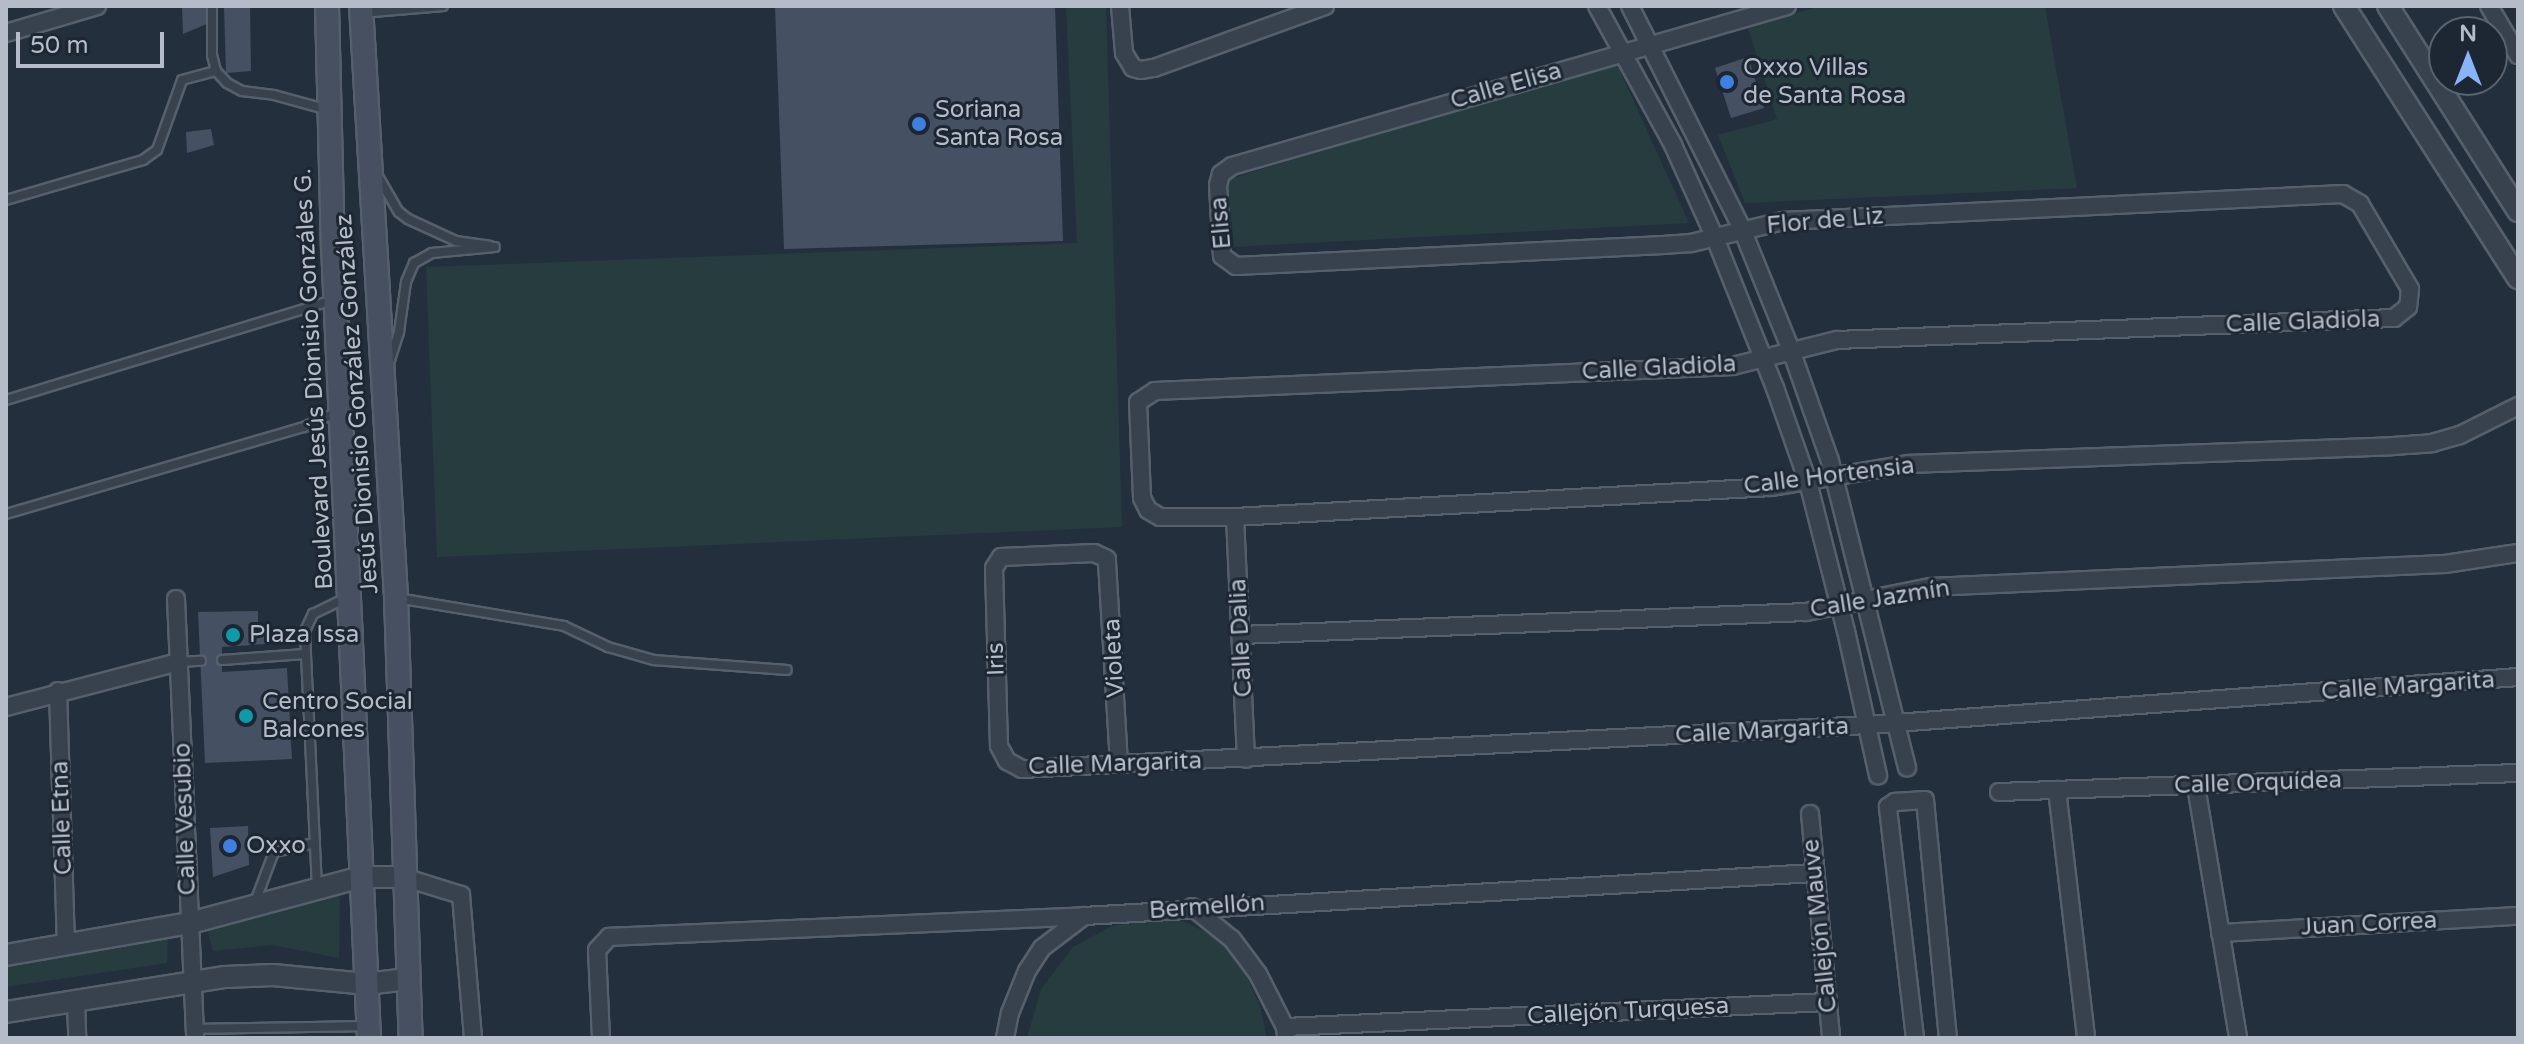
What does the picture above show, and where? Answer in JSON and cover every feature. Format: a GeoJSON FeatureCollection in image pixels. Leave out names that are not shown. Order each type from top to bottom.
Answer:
{"type":"FeatureCollection","features":[{"type":"Feature","properties":{"kind":"main road","name":"Boulevard Jesús Dionisio Gonzáles G."},"geometry":{"type":"LineString","coordinates":[[327,6],[335,299],[369,1032]]}},
{"type":"Feature","properties":{"kind":"main road","name":"Jesús Dionisio González González"},"geometry":{"type":"LineString","coordinates":[[361,10],[366,142],[396,597],[403,877],[411,1038]]}},
{"type":"Feature","properties":{"kind":"street"},"geometry":{"type":"LineString","coordinates":[[6,33],[97,6]]}},
{"type":"Feature","properties":{"kind":"street"},"geometry":{"type":"LineString","coordinates":[[1120,6],[1124,53],[1133,68],[1141,70],[1325,6]]}},
{"type":"Feature","properties":{"kind":"street"},"geometry":{"type":"LineString","coordinates":[[1597,6],[1673,145],[1715,238],[1808,482],[1878,775]]}},
{"type":"Feature","properties":{"kind":"street"},"geometry":{"type":"LineString","coordinates":[[1630,6],[1651,42],[1742,229],[1792,353],[1833,475],[1907,767]]}},
{"type":"Feature","properties":{"kind":"street","name":"Calle Elisa"},"geometry":{"type":"LineString","coordinates":[[1227,169],[1651,42],[1787,6]]}},
{"type":"Feature","properties":{"kind":"street"},"geometry":{"type":"LineString","coordinates":[[2344,6],[2518,278]]}},
{"type":"Feature","properties":{"kind":"street"},"geometry":{"type":"LineString","coordinates":[[2388,6],[2518,211]]}},
{"type":"Feature","properties":{"kind":"street"},"geometry":{"type":"LineString","coordinates":[[2489,6],[2518,55]]}},
{"type":"Feature","properties":{"kind":"street","name":"Elisa"},"geometry":{"type":"LineString","coordinates":[[1227,169],[1218,185],[1222,256],[1230,265],[1241,266]]}},
{"type":"Feature","properties":{"kind":"street","name":"Flor de Liz"},"geometry":{"type":"LineString","coordinates":[[1241,266],[1677,244],[1783,221],[2333,193],[2353,198],[2360,204],[2410,289],[2410,298]]}},
{"type":"Feature","properties":{"kind":"street","name":"Calle Gladiola"},"geometry":{"type":"LineString","coordinates":[[1142,498],[1138,402],[1155,391],[1733,366],[1837,340],[2394,318],[2403,313],[2410,298]]}},
{"type":"Feature","properties":{"kind":"street","name":"Calle Hortensia"},"geometry":{"type":"LineString","coordinates":[[1142,498],[1148,510],[1160,517],[1235,517],[1808,482],[1833,475],[1908,464],[2432,443],[2460,435],[2518,406]]}},
{"type":"Feature","properties":{"kind":"street","name":"Calle Dalia"},"geometry":{"type":"LineString","coordinates":[[1235,517],[1246,759]]}},
{"type":"Feature","properties":{"kind":"street","name":"Calle Jazmín"},"geometry":{"type":"LineString","coordinates":[[1241,635],[1839,608],[1930,587],[2445,564],[2518,553]]}},
{"type":"Feature","properties":{"kind":"street","name":"Violeta"},"geometry":{"type":"LineString","coordinates":[[1001,557],[1102,555],[1110,569],[1119,764]]}},
{"type":"Feature","properties":{"kind":"street","name":"Iris"},"geometry":{"type":"LineString","coordinates":[[1001,557],[994,568],[997,687],[999,746],[1007,761]]}},
{"type":"Feature","properties":{"kind":"street","name":"Calle Vesubio"},"geometry":{"type":"LineString","coordinates":[[176,599],[195,1033]]}},
{"type":"Feature","properties":{"kind":"street"},"geometry":{"type":"LineString","coordinates":[[6,707],[179,662]]}},
{"type":"Feature","properties":{"kind":"street","name":"Calle Margarita"},"geometry":{"type":"LineString","coordinates":[[1007,761],[1022,769],[1868,725],[2518,677]]}},
{"type":"Feature","properties":{"kind":"street","name":"Calle Etna"},"geometry":{"type":"LineString","coordinates":[[58,691],[66,945]]}},
{"type":"Feature","properties":{"kind":"street","name":"Calle Orquídea"},"geometry":{"type":"LineString","coordinates":[[1999,792],[2518,773]]}},
{"type":"Feature","properties":{"kind":"street"},"geometry":{"type":"LineString","coordinates":[[2196,786],[2238,1038]]}},
{"type":"Feature","properties":{"kind":"street"},"geometry":{"type":"LineString","coordinates":[[2057,790],[2086,1038]]}},
{"type":"Feature","properties":{"kind":"street"},"geometry":{"type":"LineString","coordinates":[[1915,1038],[1888,807],[1891,803],[1925,800],[1948,1038]]}},
{"type":"Feature","properties":{"kind":"street","name":"Callejón Mauve"},"geometry":{"type":"LineString","coordinates":[[1810,814],[1831,1038]]}},
{"type":"Feature","properties":{"kind":"street","name":"Bermellón"},"geometry":{"type":"LineString","coordinates":[[601,1038],[597,950],[601,942],[609,937],[1084,916],[1192,907],[1814,873]]}},
{"type":"Feature","properties":{"kind":"street"},"geometry":{"type":"LineString","coordinates":[[6,955],[190,923],[362,877],[403,877],[461,895],[473,1038]]}},
{"type":"Feature","properties":{"kind":"street"},"geometry":{"type":"LineString","coordinates":[[1192,907],[1232,939],[1258,974],[1286,1033]]}},
{"type":"Feature","properties":{"kind":"street"},"geometry":{"type":"LineString","coordinates":[[1005,1038],[1010,1013],[1027,971],[1042,948],[1084,916]]}},
{"type":"Feature","properties":{"kind":"street","name":"Juan Correa"},"geometry":{"type":"LineString","coordinates":[[2220,933],[2518,916]]}},
{"type":"Feature","properties":{"kind":"street"},"geometry":{"type":"LineString","coordinates":[[6,1012],[192,982],[273,975],[366,984],[408,979]]}},
{"type":"Feature","properties":{"kind":"street"},"geometry":{"type":"LineString","coordinates":[[76,1001],[77,1038]]}},
{"type":"Feature","properties":{"kind":"street","name":"Callejón Turquesa"},"geometry":{"type":"LineString","coordinates":[[1286,1033],[1828,1002]]}},
{"type":"Feature","properties":{"kind":"lane"},"geometry":{"type":"LineString","coordinates":[[212,6],[212,55],[216,71],[242,91],[274,95],[328,110]]}},
{"type":"Feature","properties":{"kind":"lane"},"geometry":{"type":"LineString","coordinates":[[361,10],[443,6]]}},
{"type":"Feature","properties":{"kind":"lane"},"geometry":{"type":"LineString","coordinates":[[6,200],[143,160],[157,150],[182,80],[216,71]]}},
{"type":"Feature","properties":{"kind":"lane"},"geometry":{"type":"LineString","coordinates":[[366,142],[384,190],[399,212],[424,229],[456,241],[495,247],[432,253],[414,263],[406,282],[393,356],[383,375]]}},
{"type":"Feature","properties":{"kind":"lane"},"geometry":{"type":"LineString","coordinates":[[6,400],[335,299]]}},
{"type":"Feature","properties":{"kind":"lane"},"geometry":{"type":"LineString","coordinates":[[6,514],[304,427],[341,410]]}},
{"type":"Feature","properties":{"kind":"lane"},"geometry":{"type":"LineString","coordinates":[[317,888],[305,654],[307,621],[313,614],[350,596]]}},
{"type":"Feature","properties":{"kind":"lane"},"geometry":{"type":"LineString","coordinates":[[396,597],[564,626],[608,647],[654,660],[787,670]]}},
{"type":"Feature","properties":{"kind":"lane"},"geometry":{"type":"LineString","coordinates":[[222,660],[305,654]]}},
{"type":"Feature","properties":{"kind":"lane"},"geometry":{"type":"LineString","coordinates":[[179,662],[201,661]]}},
{"type":"Feature","properties":{"kind":"lane"},"geometry":{"type":"LineString","coordinates":[[254,905],[274,852],[315,843]]}},
{"type":"Feature","properties":{"kind":"lane"},"geometry":{"type":"LineString","coordinates":[[195,1033],[318,1027],[369,1032]]}},
{"type":"Feature","properties":{"kind":"lane"},"geometry":{"type":"LineString","coordinates":[[318,1027],[319,1038]]}},
{"type":"Feature","properties":{"kind":"green space"},"geometry":{"type":"Polygon","coordinates":[[[1066,6],[1106,6],[1122,527],[437,557],[426,267],[1077,243],[1066,6]]]}},
{"type":"Feature","properties":{"kind":"green space"},"geometry":{"type":"Polygon","coordinates":[[[1822,6],[2045,6],[2077,188],[1745,203],[1718,135],[1777,119],[1747,25],[1822,6]]]}},
{"type":"Feature","properties":{"kind":"green space"},"geometry":{"type":"Polygon","coordinates":[[[1615,60],[1689,223],[1234,247],[1227,180],[1615,60]]]}},
{"type":"Feature","properties":{"kind":"green space"},"geometry":{"type":"Polygon","coordinates":[[[340,889],[339,958],[272,945],[213,951],[207,929],[340,889]]]}},
{"type":"Feature","properties":{"kind":"green space"},"geometry":{"type":"Polygon","coordinates":[[[1143,921],[1182,921],[1218,937],[1244,970],[1260,1006],[1267,1038],[1027,1038],[1041,989],[1073,947],[1112,926],[1143,921]]]}},
{"type":"Feature","properties":{"kind":"green space"},"geometry":{"type":"Polygon","coordinates":[[[168,936],[167,963],[6,987],[6,962],[168,936]]]}},
{"type":"Feature","properties":{"kind":"building"},"geometry":{"type":"Polygon","coordinates":[[[182,6],[209,6],[209,23],[183,34],[182,6]]]}},
{"type":"Feature","properties":{"kind":"building"},"geometry":{"type":"Polygon","coordinates":[[[224,6],[250,6],[251,71],[226,73],[224,6]]]}},
{"type":"Feature","properties":{"kind":"building","name":"Soriana Santa Rosa"},"geometry":{"type":"Polygon","coordinates":[[[775,6],[1055,6],[1063,241],[784,249],[775,6]]]}},
{"type":"Feature","properties":{"kind":"building"},"geometry":{"type":"Polygon","coordinates":[[[1748,57],[1764,108],[1731,118],[1715,68],[1748,57]]]}},
{"type":"Feature","properties":{"kind":"building"},"geometry":{"type":"Polygon","coordinates":[[[211,129],[214,145],[187,153],[186,132],[211,129]]]}},
{"type":"Feature","properties":{"kind":"building","name":"Centro Social Balcones"},"geometry":{"type":"Polygon","coordinates":[[[258,611],[258,626],[265,626],[266,644],[222,647],[222,672],[287,668],[292,759],[205,763],[198,612],[258,611]]]}},
{"type":"Feature","properties":{"kind":"building","name":"Oxxo"},"geometry":{"type":"Polygon","coordinates":[[[248,826],[249,865],[213,877],[210,828],[248,826]]]}},
{"type":"Feature","properties":{"kind":"place","name":"Oxxo Villas de Santa Rosa"},"geometry":{"type":"Point","coordinates":[1727,82]}},
{"type":"Feature","properties":{"kind":"place","name":"Soriana Santa Rosa"},"geometry":{"type":"Point","coordinates":[919,124]}},
{"type":"Feature","properties":{"kind":"place","name":"Plaza Issa"},"geometry":{"type":"Point","coordinates":[233,635]}},
{"type":"Feature","properties":{"kind":"place","name":"Centro Social Balcones"},"geometry":{"type":"Point","coordinates":[246,716]}},
{"type":"Feature","properties":{"kind":"place","name":"Oxxo"},"geometry":{"type":"Point","coordinates":[230,846]}}]}
